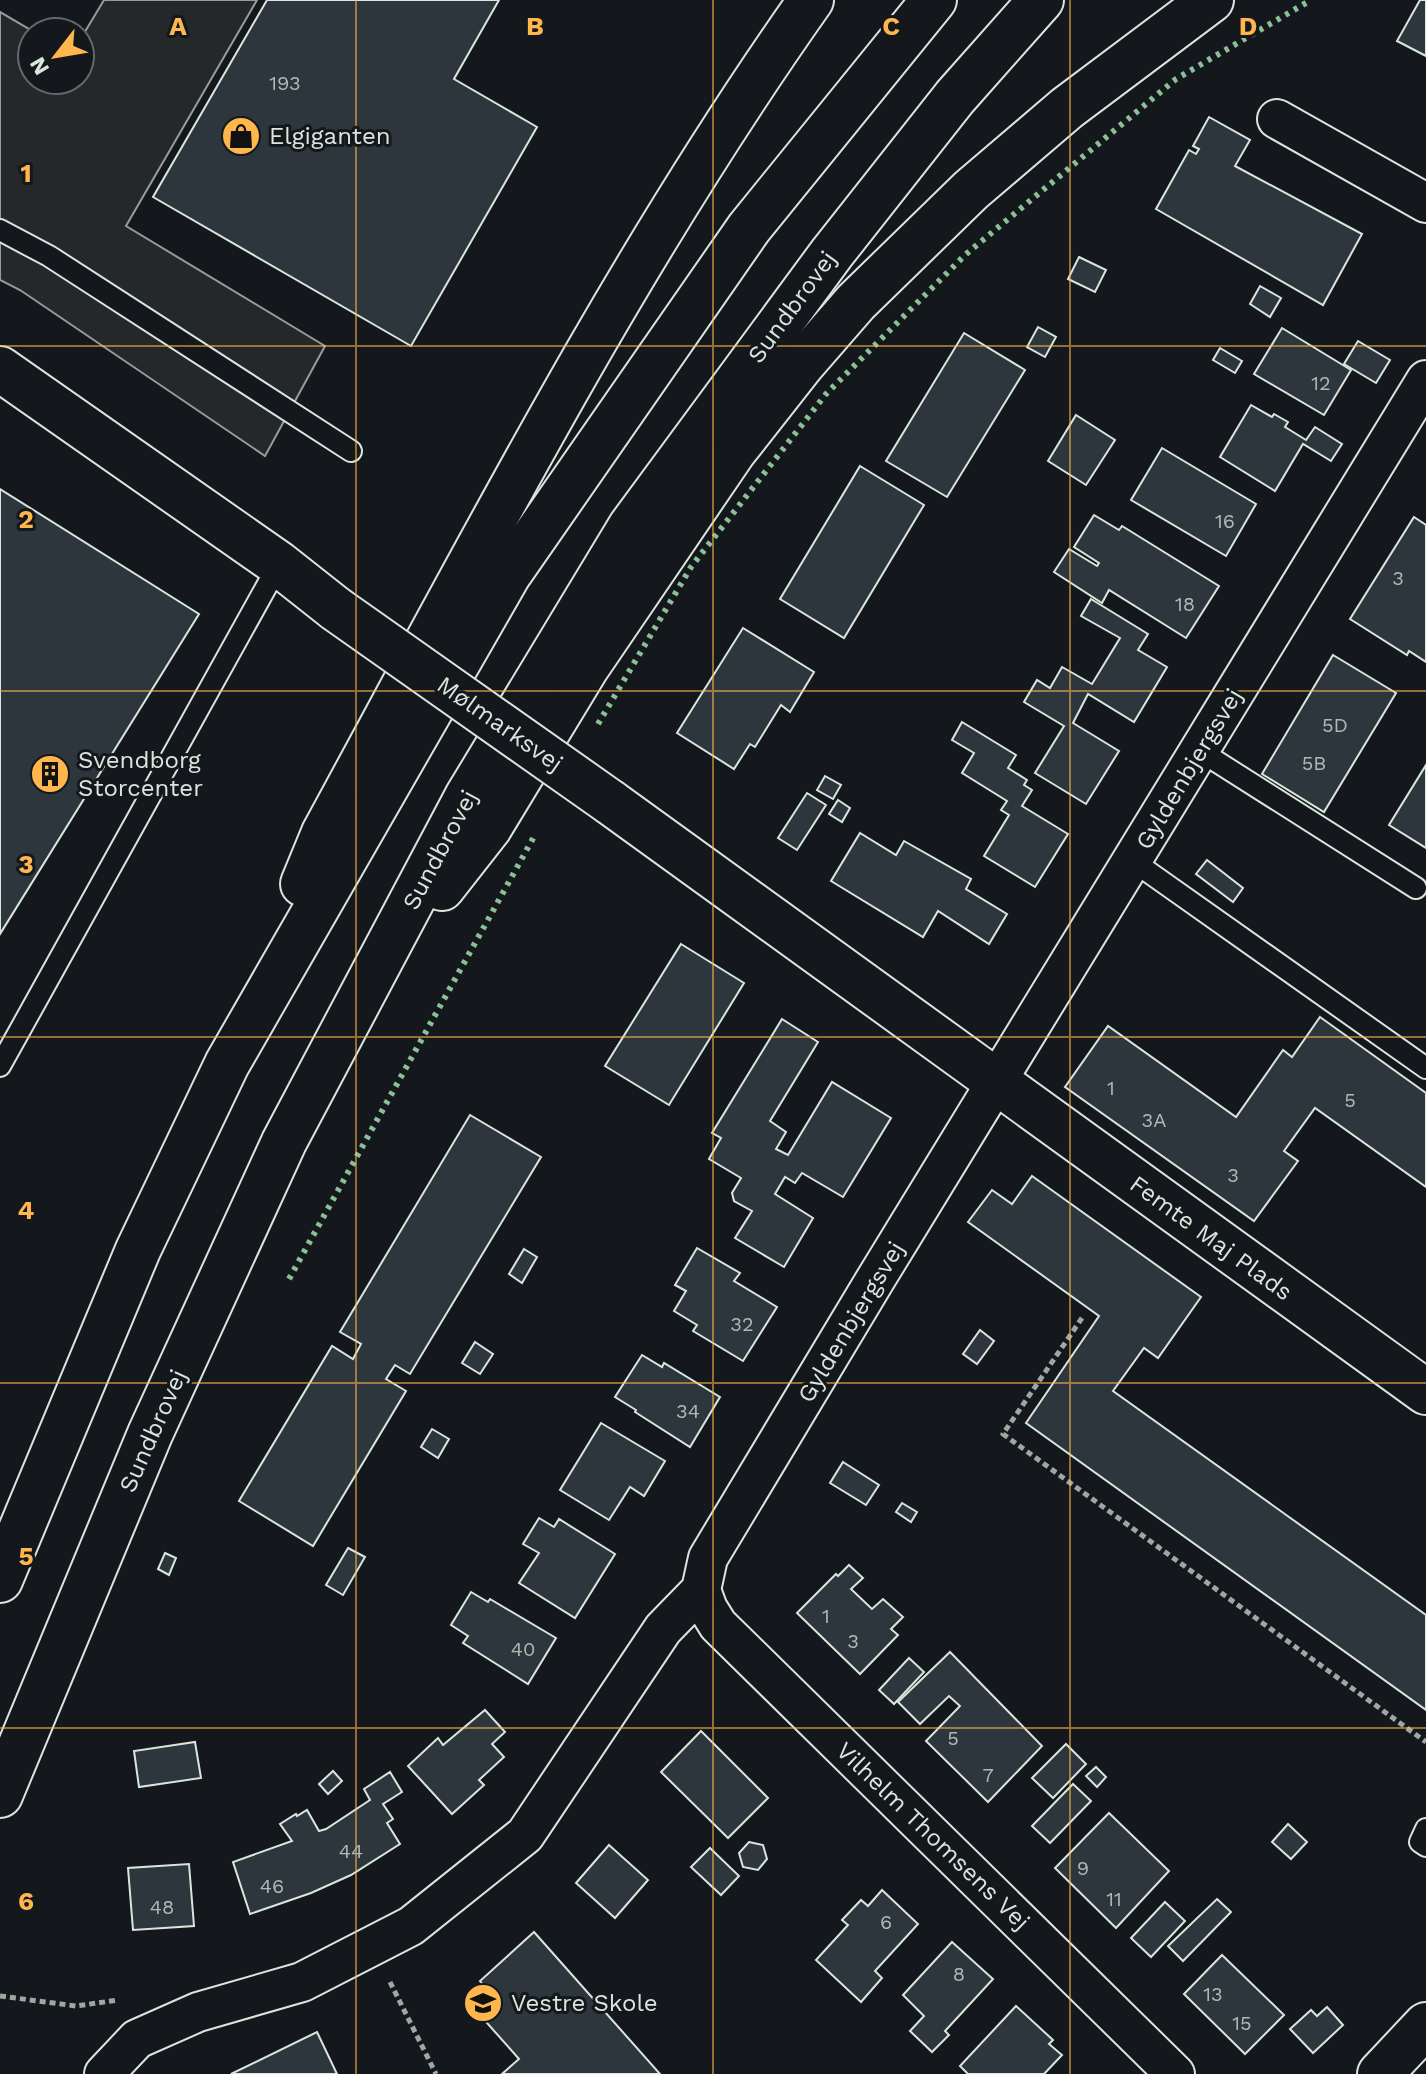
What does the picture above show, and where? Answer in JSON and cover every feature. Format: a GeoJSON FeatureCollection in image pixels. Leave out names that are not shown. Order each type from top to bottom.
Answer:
{"type":"FeatureCollection","features":[{"type":"Feature","properties":{"kind":"main road"},"geometry":{"type":"LineString","coordinates":[[0,1580],[138,1250],[227,1064],[324,833],[540,436],[697,169],[811,0]]}},
{"type":"Feature","properties":{"kind":"main road"},"geometry":{"type":"LineString","coordinates":[[227,1064],[508,575],[749,228],[934,0]]}},
{"type":"Feature","properties":{"kind":"main road","name":"Sundbrovej"},"geometry":{"type":"LineString","coordinates":[[0,1795],[150,1434],[284,1142],[467,797],[631,526],[832,253],[955,97],[1041,0]]}},
{"type":"Feature","properties":{"kind":"main road"},"geometry":{"type":"LineString","coordinates":[[370,981],[489,828],[620,617],[733,452],[803,363],[856,302],[971,190],[1067,108],[1211,0]]}},
{"type":"Feature","properties":{"kind":"main road","name":"Mølmarksvej"},"geometry":{"type":"LineString","coordinates":[[0,369],[279,564],[336,609],[610,802],[997,1082]]}},
{"type":"Feature","properties":{"kind":"main road","name":"Femte Maj Plads"},"geometry":{"type":"LineString","coordinates":[[997,1082],[1426,1392]]}},
{"type":"Feature","properties":{"kind":"main road"},"geometry":{"type":"LineString","coordinates":[[1380,2074],[1426,2025]]}},
{"type":"Feature","properties":{"kind":"street"},"geometry":{"type":"LineString","coordinates":[[1277,119],[1426,203]]}},
{"type":"Feature","properties":{"kind":"street","name":"Gyldenbjergsvej"},"geometry":{"type":"LineString","coordinates":[[104,2074],[137,2039],[198,2012],[302,1982],[411,1926],[525,1835],[663,1629],[701,1590],[708,1558],[1426,380]]}},
{"type":"Feature","properties":{"kind":"street","name":"Vilhelm Thomsens Vej"},"geometry":{"type":"LineString","coordinates":[[701,1590],[718,1625],[1175,2074]]}},
{"type":"Feature","properties":{"kind":"lane"},"geometry":{"type":"LineString","coordinates":[[0,230],[49,256],[351,451]]}},
{"type":"Feature","properties":{"kind":"lane"},"geometry":{"type":"LineString","coordinates":[[0,1066],[279,564]]}},
{"type":"Feature","properties":{"kind":"lane"},"geometry":{"type":"LineString","coordinates":[[1200,751],[1416,888]]}},
{"type":"Feature","properties":{"kind":"lane"},"geometry":{"type":"LineString","coordinates":[[1133,861],[1426,1068]]}},
{"type":"Feature","properties":{"kind":"lane"},"geometry":{"type":"LineString","coordinates":[[1426,1829],[1420,1842],[1426,1846]]}},
{"type":"Feature","properties":{"kind":"path"},"geometry":{"type":"LineString","coordinates":[[1082,1318],[1003,1434],[1426,1742]]}},
{"type":"Feature","properties":{"kind":"path"},"geometry":{"type":"LineString","coordinates":[[372,1946],[436,2074]]}},
{"type":"Feature","properties":{"kind":"path"},"geometry":{"type":"LineString","coordinates":[[0,1996],[76,2006],[130,1998]]}},
{"type":"Feature","properties":{"kind":"shaded area"},"geometry":{"type":"Polygon","coordinates":[[[104,0],[257,0],[126,226],[325,346],[265,456],[20,290],[0,280],[0,12],[16,21],[16,96],[96,96],[94,16],[104,0]]]}},
{"type":"Feature","properties":{"kind":"building"},"geometry":{"type":"Polygon","coordinates":[[[267,0],[499,0],[454,79],[537,127],[411,346],[153,197],[267,0]]]}},
{"type":"Feature","properties":{"kind":"building"},"geometry":{"type":"Polygon","coordinates":[[[1420,0],[1426,0],[1426,56],[1397,41],[1420,0]]]}},
{"type":"Feature","properties":{"kind":"building"},"geometry":{"type":"Polygon","coordinates":[[[1209,117],[1250,140],[1235,166],[1362,234],[1323,305],[1156,209],[1189,150],[1196,154],[1199,149],[1193,146],[1209,117]]]}},
{"type":"Feature","properties":{"kind":"building"},"geometry":{"type":"Polygon","coordinates":[[[1079,257],[1106,270],[1095,292],[1068,279],[1079,257]]]}},
{"type":"Feature","properties":{"kind":"building"},"geometry":{"type":"Polygon","coordinates":[[[1260,286],[1281,298],[1270,317],[1250,304],[1260,286]]]}},
{"type":"Feature","properties":{"kind":"building"},"geometry":{"type":"Polygon","coordinates":[[[1038,327],[1056,337],[1045,357],[1027,347],[1038,327]]]}},
{"type":"Feature","properties":{"kind":"building"},"geometry":{"type":"Polygon","coordinates":[[[1282,328],[1351,370],[1324,415],[1254,374],[1282,328]]]}},
{"type":"Feature","properties":{"kind":"building"},"geometry":{"type":"Polygon","coordinates":[[[964,333],[1025,370],[947,497],[886,461],[964,333]]]}},
{"type":"Feature","properties":{"kind":"building"},"geometry":{"type":"Polygon","coordinates":[[[1358,341],[1390,360],[1376,383],[1344,364],[1358,341]]]}},
{"type":"Feature","properties":{"kind":"building"},"geometry":{"type":"Polygon","coordinates":[[[1220,348],[1242,361],[1235,373],[1213,360],[1220,348]]]}},
{"type":"Feature","properties":{"kind":"building"},"geometry":{"type":"Polygon","coordinates":[[[1251,405],[1288,422],[1285,427],[1306,440],[1315,427],[1342,444],[1331,461],[1303,444],[1275,491],[1220,457],[1251,405]]]}},
{"type":"Feature","properties":{"kind":"building"},"geometry":{"type":"Polygon","coordinates":[[[1076,415],[1115,440],[1086,485],[1048,461],[1076,415]]]}},
{"type":"Feature","properties":{"kind":"building"},"geometry":{"type":"Polygon","coordinates":[[[1162,448],[1256,504],[1226,556],[1131,500],[1162,448]]]}},
{"type":"Feature","properties":{"kind":"building"},"geometry":{"type":"Polygon","coordinates":[[[860,466],[924,505],[844,638],[780,599],[860,466]]]}},
{"type":"Feature","properties":{"kind":"building","name":"Svendborg Storcenter"},"geometry":{"type":"Polygon","coordinates":[[[0,489],[199,614],[0,934],[0,489]]]}},
{"type":"Feature","properties":{"kind":"building"},"geometry":{"type":"Polygon","coordinates":[[[1094,515],[1119,530],[1122,526],[1219,586],[1186,638],[1109,590],[1102,603],[1054,572],[1069,549],[1097,566],[1099,563],[1074,547],[1094,515]]]}},
{"type":"Feature","properties":{"kind":"building"},"geometry":{"type":"Polygon","coordinates":[[[1414,517],[1426,525],[1426,662],[1409,651],[1407,655],[1350,619],[1414,517]]]}},
{"type":"Feature","properties":{"kind":"building"},"geometry":{"type":"Polygon","coordinates":[[[1091,599],[1148,634],[1138,650],[1167,667],[1134,722],[1088,694],[1073,723],[1119,751],[1086,804],[1035,773],[1064,726],[1024,702],[1037,680],[1050,688],[1062,667],[1092,684],[1120,638],[1081,616],[1091,599]]]}},
{"type":"Feature","properties":{"kind":"building"},"geometry":{"type":"Polygon","coordinates":[[[743,628],[814,672],[790,712],[781,705],[755,747],[750,744],[734,769],[677,733],[743,628]]]}},
{"type":"Feature","properties":{"kind":"building"},"geometry":{"type":"Polygon","coordinates":[[[1333,655],[1396,693],[1324,812],[1262,774],[1333,655]]]}},
{"type":"Feature","properties":{"kind":"building"},"geometry":{"type":"Polygon","coordinates":[[[962,722],[1016,755],[1008,768],[1027,780],[1024,785],[1032,790],[1022,806],[1068,834],[1035,887],[984,856],[1009,815],[1001,810],[1007,801],[962,773],[974,753],[952,740],[962,722]]]}},
{"type":"Feature","properties":{"kind":"building"},"geometry":{"type":"Polygon","coordinates":[[[1426,765],[1426,848],[1389,825],[1426,765]]]}},
{"type":"Feature","properties":{"kind":"building"},"geometry":{"type":"Polygon","coordinates":[[[825,776],[841,785],[833,799],[817,790],[825,776]]]}},
{"type":"Feature","properties":{"kind":"building"},"geometry":{"type":"Polygon","coordinates":[[[807,793],[826,805],[797,850],[778,838],[807,793]]]}},
{"type":"Feature","properties":{"kind":"building"},"geometry":{"type":"Polygon","coordinates":[[[838,800],[850,808],[842,822],[829,814],[838,800]]]}},
{"type":"Feature","properties":{"kind":"building"},"geometry":{"type":"Polygon","coordinates":[[[860,833],[896,855],[904,841],[971,879],[966,889],[1007,914],[989,944],[938,911],[923,937],[831,881],[860,833]]]}},
{"type":"Feature","properties":{"kind":"building"},"geometry":{"type":"Polygon","coordinates":[[[1207,860],[1243,888],[1233,902],[1196,874],[1207,860]]]}},
{"type":"Feature","properties":{"kind":"building"},"geometry":{"type":"Polygon","coordinates":[[[681,944],[744,983],[669,1105],[605,1066],[681,944]]]}},
{"type":"Feature","properties":{"kind":"building"},"geometry":{"type":"Polygon","coordinates":[[[1320,1017],[1426,1093],[1426,1187],[1315,1108],[1284,1151],[1298,1161],[1254,1221],[1065,1087],[1108,1026],[1236,1117],[1283,1050],[1292,1057],[1320,1017]]]}},
{"type":"Feature","properties":{"kind":"building"},"geometry":{"type":"Polygon","coordinates":[[[782,1019],[818,1042],[770,1121],[786,1132],[776,1149],[788,1155],[832,1082],[891,1118],[843,1197],[802,1173],[795,1183],[785,1177],[775,1194],[813,1218],[784,1267],[735,1238],[752,1211],[734,1201],[732,1193],[741,1178],[709,1159],[721,1138],[712,1133],[782,1019]]]}},
{"type":"Feature","properties":{"kind":"building"},"geometry":{"type":"Polygon","coordinates":[[[470,1115],[541,1157],[410,1374],[395,1365],[386,1379],[406,1391],[313,1546],[239,1501],[332,1346],[353,1359],[361,1344],[340,1332],[470,1115]]]}},
{"type":"Feature","properties":{"kind":"building"},"geometry":{"type":"Polygon","coordinates":[[[1032,1176],[1201,1297],[1158,1358],[1144,1348],[1113,1391],[1426,1615],[1426,1710],[1026,1423],[1099,1316],[968,1222],[992,1190],[1012,1204],[1032,1176]]]}},
{"type":"Feature","properties":{"kind":"building"},"geometry":{"type":"Polygon","coordinates":[[[697,1248],[740,1273],[734,1281],[777,1307],[743,1361],[693,1331],[697,1325],[674,1311],[686,1291],[675,1285],[697,1248]]]}},
{"type":"Feature","properties":{"kind":"building"},"geometry":{"type":"Polygon","coordinates":[[[524,1249],[537,1257],[522,1283],[509,1274],[524,1249]]]}},
{"type":"Feature","properties":{"kind":"building"},"geometry":{"type":"Polygon","coordinates":[[[980,1330],[994,1341],[977,1364],[963,1354],[980,1330]]]}},
{"type":"Feature","properties":{"kind":"building"},"geometry":{"type":"Polygon","coordinates":[[[475,1342],[493,1354],[480,1374],[462,1363],[475,1342]]]}},
{"type":"Feature","properties":{"kind":"building"},"geometry":{"type":"Polygon","coordinates":[[[642,1355],[662,1367],[664,1363],[720,1397],[690,1447],[615,1397],[642,1355]]]}},
{"type":"Feature","properties":{"kind":"building"},"geometry":{"type":"Polygon","coordinates":[[[601,1423],[665,1461],[644,1496],[630,1487],[609,1520],[560,1490],[601,1423]]]}},
{"type":"Feature","properties":{"kind":"building"},"geometry":{"type":"Polygon","coordinates":[[[432,1429],[449,1439],[438,1458],[421,1447],[432,1429]]]}},
{"type":"Feature","properties":{"kind":"building"},"geometry":{"type":"Polygon","coordinates":[[[843,1462],[879,1485],[866,1505],[830,1483],[843,1462]]]}},
{"type":"Feature","properties":{"kind":"building"},"geometry":{"type":"Polygon","coordinates":[[[902,1503],[917,1512],[911,1522],[896,1512],[902,1503]]]}},
{"type":"Feature","properties":{"kind":"building"},"geometry":{"type":"Polygon","coordinates":[[[539,1518],[554,1527],[559,1519],[615,1554],[575,1618],[519,1583],[539,1553],[523,1544],[539,1518]]]}},
{"type":"Feature","properties":{"kind":"building"},"geometry":{"type":"Polygon","coordinates":[[[348,1548],[365,1557],[343,1595],[326,1585],[348,1548]]]}},
{"type":"Feature","properties":{"kind":"building"},"geometry":{"type":"Polygon","coordinates":[[[165,1553],[176,1558],[169,1575],[158,1569],[165,1553]]]}},
{"type":"Feature","properties":{"kind":"building"},"geometry":{"type":"Polygon","coordinates":[[[849,1565],[863,1578],[851,1589],[872,1609],[883,1599],[903,1617],[891,1629],[898,1635],[860,1674],[797,1613],[849,1565]]]}},
{"type":"Feature","properties":{"kind":"building"},"geometry":{"type":"Polygon","coordinates":[[[471,1592],[488,1602],[490,1599],[556,1638],[528,1684],[463,1643],[468,1636],[451,1625],[471,1592]]]}},
{"type":"Feature","properties":{"kind":"building"},"geometry":{"type":"Polygon","coordinates":[[[950,1652],[1042,1746],[988,1802],[926,1741],[960,1706],[949,1696],[920,1724],[898,1702],[950,1652]]]}},
{"type":"Feature","properties":{"kind":"building"},"geometry":{"type":"Polygon","coordinates":[[[909,1658],[924,1672],[894,1704],[879,1690],[909,1658]]]}},
{"type":"Feature","properties":{"kind":"building"},"geometry":{"type":"Polygon","coordinates":[[[485,1710],[505,1732],[492,1744],[504,1757],[479,1780],[484,1785],[452,1814],[408,1766],[438,1738],[443,1745],[485,1710]]]}},
{"type":"Feature","properties":{"kind":"building"},"geometry":{"type":"Polygon","coordinates":[[[701,1731],[768,1798],[728,1838],[661,1772],[701,1731]]]}},
{"type":"Feature","properties":{"kind":"building"},"geometry":{"type":"Polygon","coordinates":[[[195,1742],[201,1778],[139,1787],[134,1751],[195,1742]]]}},
{"type":"Feature","properties":{"kind":"building"},"geometry":{"type":"Polygon","coordinates":[[[1066,1744],[1086,1764],[1053,1798],[1032,1778],[1066,1744]]]}},
{"type":"Feature","properties":{"kind":"building"},"geometry":{"type":"Polygon","coordinates":[[[1096,1767],[1106,1777],[1097,1787],[1086,1776],[1096,1767]]]}},
{"type":"Feature","properties":{"kind":"building"},"geometry":{"type":"Polygon","coordinates":[[[333,1771],[342,1781],[328,1794],[319,1784],[333,1771]]]}},
{"type":"Feature","properties":{"kind":"building"},"geometry":{"type":"Polygon","coordinates":[[[390,1772],[402,1792],[383,1804],[393,1819],[387,1823],[400,1844],[351,1875],[250,1914],[233,1862],[292,1841],[280,1824],[307,1810],[319,1831],[326,1829],[370,1800],[364,1789],[390,1772]]]}},
{"type":"Feature","properties":{"kind":"building"},"geometry":{"type":"Polygon","coordinates":[[[1073,1784],[1091,1801],[1050,1843],[1032,1826],[1073,1784]]]}},
{"type":"Feature","properties":{"kind":"building"},"geometry":{"type":"Polygon","coordinates":[[[1109,1813],[1169,1871],[1116,1928],[1055,1868],[1109,1813]]]}},
{"type":"Feature","properties":{"kind":"building"},"geometry":{"type":"Polygon","coordinates":[[[1288,1824],[1307,1842],[1291,1859],[1272,1842],[1288,1824]]]}},
{"type":"Feature","properties":{"kind":"building"},"geometry":{"type":"Polygon","coordinates":[[[749,1842],[763,1845],[767,1859],[758,1870],[743,1867],[739,1853],[749,1842]]]}},
{"type":"Feature","properties":{"kind":"building"},"geometry":{"type":"Polygon","coordinates":[[[609,1845],[648,1880],[615,1918],[576,1883],[609,1845]]]}},
{"type":"Feature","properties":{"kind":"building"},"geometry":{"type":"Polygon","coordinates":[[[710,1848],[739,1876],[721,1895],[691,1867],[710,1848]]]}},
{"type":"Feature","properties":{"kind":"building"},"geometry":{"type":"Polygon","coordinates":[[[189,1864],[194,1926],[133,1930],[128,1868],[189,1864]]]}},
{"type":"Feature","properties":{"kind":"building"},"geometry":{"type":"Polygon","coordinates":[[[882,1890],[918,1924],[875,1971],[882,1978],[861,2002],[816,1960],[848,1925],[842,1920],[861,1900],[868,1906],[882,1890]]]}},
{"type":"Feature","properties":{"kind":"building"},"geometry":{"type":"Polygon","coordinates":[[[1217,1899],[1231,1912],[1183,1961],[1168,1946],[1217,1899]]]}},
{"type":"Feature","properties":{"kind":"building"},"geometry":{"type":"Polygon","coordinates":[[[1165,1902],[1185,1921],[1151,1957],[1131,1938],[1165,1902]]]}},
{"type":"Feature","properties":{"kind":"building"},"geometry":{"type":"Polygon","coordinates":[[[534,1932],[660,2074],[502,2074],[519,2059],[472,2006],[488,1991],[480,1981],[534,1932]]]}},
{"type":"Feature","properties":{"kind":"building"},"geometry":{"type":"Polygon","coordinates":[[[952,1942],[993,1979],[945,2031],[949,2035],[932,2052],[910,2031],[924,2016],[903,1995],[952,1942]]]}},
{"type":"Feature","properties":{"kind":"building"},"geometry":{"type":"Polygon","coordinates":[[[1222,1955],[1284,2015],[1245,2054],[1184,1994],[1222,1955]]]}},
{"type":"Feature","properties":{"kind":"building"},"geometry":{"type":"Polygon","coordinates":[[[1016,2006],[1053,2040],[1049,2044],[1062,2055],[1044,2074],[968,2074],[960,2066],[1016,2006]]]}},
{"type":"Feature","properties":{"kind":"building"},"geometry":{"type":"Polygon","coordinates":[[[1327,2007],[1343,2025],[1313,2053],[1290,2029],[1311,2010],[1317,2016],[1327,2007]]]}},
{"type":"Feature","properties":{"kind":"building"},"geometry":{"type":"Polygon","coordinates":[[[317,2032],[337,2074],[231,2074],[317,2032]]]}},
{"type":"Feature","properties":{"kind":"hedge"},"geometry":{"type":"LineString","coordinates":[[598,724],[691,567],[826,394],[965,255],[1176,79],[1311,0]]}},
{"type":"Feature","properties":{"kind":"hedge"},"geometry":{"type":"LineString","coordinates":[[289,1279],[536,833]]}},
{"type":"Feature","properties":{"kind":"place","name":"Elgiganten"},"geometry":{"type":"Point","coordinates":[241,136]}},
{"type":"Feature","properties":{"kind":"place","name":"Svendborg Storcenter"},"geometry":{"type":"Point","coordinates":[50,774]}},
{"type":"Feature","properties":{"kind":"place","name":"Vestre Skole"},"geometry":{"type":"Point","coordinates":[483,2003]}}]}
